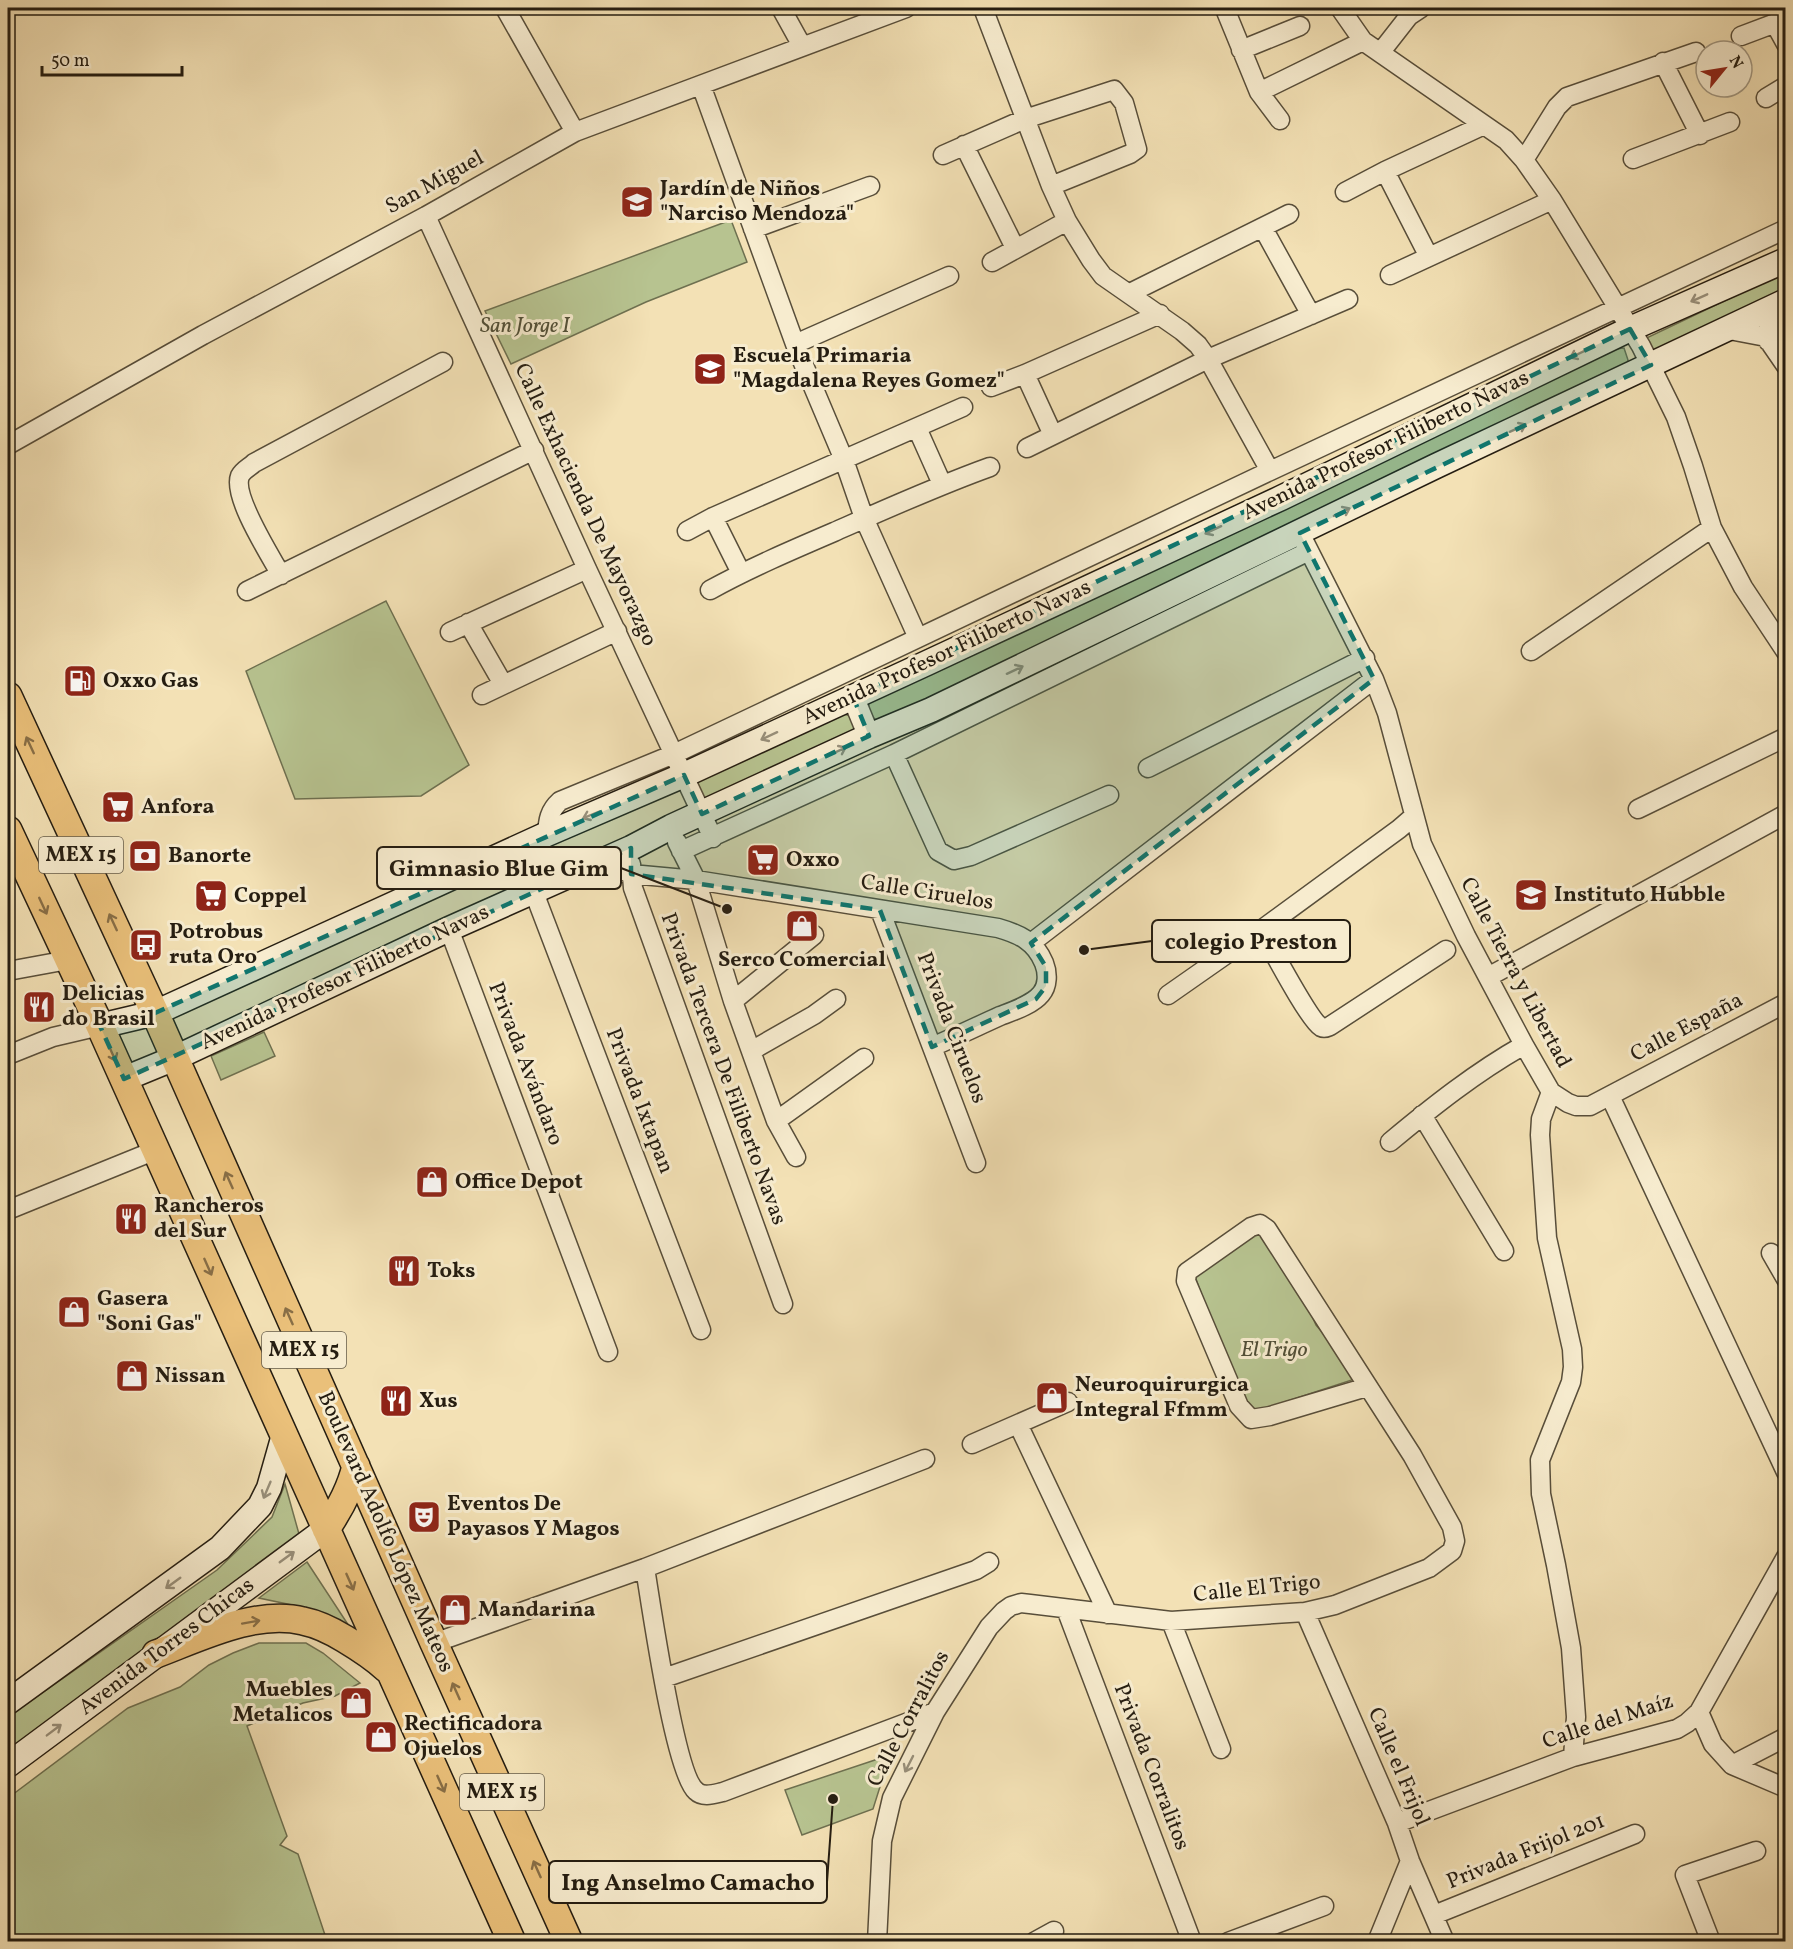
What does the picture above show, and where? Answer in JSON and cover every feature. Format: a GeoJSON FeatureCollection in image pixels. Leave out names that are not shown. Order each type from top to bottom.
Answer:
{"type":"FeatureCollection","features":[{"type":"Feature","properties":{"kind":"main road","name":"Avenida Profesor Filiberto Navas"},"geometry":{"type":"LineString","coordinates":[[100,1026],[155,1013],[547,834],[679,764],[853,697],[1270,503],[1630,329],[1785,260]]}},
{"type":"Feature","properties":{"kind":"main road","name":"Avenida Profesor Filiberto Navas"},"geometry":{"type":"LineString","coordinates":[[124,1080],[535,889],[631,848],[671,827],[869,736],[1304,542],[1436,466],[1780,304]]}},
{"type":"Feature","properties":{"kind":"main road","name":"Boulevard Adolfo López Mateos"},"geometry":{"type":"LineString","coordinates":[[8,696],[155,1013],[434,1643],[569,1941]]}},
{"type":"Feature","properties":{"kind":"main road","name":"MEX 15"},"geometry":{"type":"LineString","coordinates":[[11,847],[100,1026],[512,1941]]}},
{"type":"Feature","properties":{"kind":"main road","name":"Avenida Torres Chicas"},"geometry":{"type":"LineString","coordinates":[[8,1702],[220,1548],[260,1506],[269,1488],[284,1435]]}},
{"type":"Feature","properties":{"kind":"main road"},"geometry":{"type":"LineString","coordinates":[[326,1529],[352,1480],[356,1466]]}},
{"type":"Feature","properties":{"kind":"main road","name":"Avenida Torres Chicas"},"geometry":{"type":"LineString","coordinates":[[8,1765],[326,1529]]}},
{"type":"Feature","properties":{"kind":"main road"},"geometry":{"type":"LineString","coordinates":[[156,1654],[229,1627],[284,1618],[302,1620],[332,1631],[362,1649],[391,1673]]}},
{"type":"Feature","properties":{"kind":"street"},"geometry":{"type":"LineString","coordinates":[[505,8],[575,132]]}},
{"type":"Feature","properties":{"kind":"street"},"geometry":{"type":"LineString","coordinates":[[781,8],[802,46]]}},
{"type":"Feature","properties":{"kind":"street","name":"San Miguel"},"geometry":{"type":"LineString","coordinates":[[8,445],[203,335],[426,216],[575,132],[906,8]]}},
{"type":"Feature","properties":{"kind":"street"},"geometry":{"type":"LineString","coordinates":[[983,8],[1067,221],[1098,271],[1112,283],[1160,314],[1198,345],[1208,358],[1269,471]]}},
{"type":"Feature","properties":{"kind":"street"},"geometry":{"type":"LineString","coordinates":[[1340,8],[1363,41],[1506,140],[1524,160],[1552,200],[1651,365],[1685,441],[1712,528],[1743,587],[1785,652]]}},
{"type":"Feature","properties":{"kind":"street"},"geometry":{"type":"LineString","coordinates":[[1380,53],[1409,16],[1421,8]]}},
{"type":"Feature","properties":{"kind":"street"},"geometry":{"type":"LineString","coordinates":[[1225,9],[1259,92],[1280,120]]}},
{"type":"Feature","properties":{"kind":"street"},"geometry":{"type":"LineString","coordinates":[[1741,36],[1780,22],[1785,44]]}},
{"type":"Feature","properties":{"kind":"street"},"geometry":{"type":"LineString","coordinates":[[1241,50],[1300,26]]}},
{"type":"Feature","properties":{"kind":"street"},"geometry":{"type":"LineString","coordinates":[[1259,92],[1363,41]]}},
{"type":"Feature","properties":{"kind":"street"},"geometry":{"type":"LineString","coordinates":[[1524,160],[1557,107],[1567,97],[1694,53]]}},
{"type":"Feature","properties":{"kind":"street"},"geometry":{"type":"LineString","coordinates":[[1664,62],[1700,135]]}},
{"type":"Feature","properties":{"kind":"street"},"geometry":{"type":"LineString","coordinates":[[700,85],[795,344],[844,460],[864,518],[918,638]]}},
{"type":"Feature","properties":{"kind":"street"},"geometry":{"type":"LineString","coordinates":[[1766,98],[1785,86]]}},
{"type":"Feature","properties":{"kind":"street"},"geometry":{"type":"LineString","coordinates":[[943,155],[1025,119],[1112,89],[1124,103],[1137,149],[1052,186]]}},
{"type":"Feature","properties":{"kind":"street"},"geometry":{"type":"LineString","coordinates":[[1633,159],[1730,122]]}},
{"type":"Feature","properties":{"kind":"street"},"geometry":{"type":"LineString","coordinates":[[1344,192],[1484,124]]}},
{"type":"Feature","properties":{"kind":"street"},"geometry":{"type":"LineString","coordinates":[[964,145],[1015,248]]}},
{"type":"Feature","properties":{"kind":"street"},"geometry":{"type":"LineString","coordinates":[[1385,171],[1430,257]]}},
{"type":"Feature","properties":{"kind":"street"},"geometry":{"type":"LineString","coordinates":[[753,229],[870,186]]}},
{"type":"Feature","properties":{"kind":"street"},"geometry":{"type":"LineString","coordinates":[[1390,275],[1552,200]]}},
{"type":"Feature","properties":{"kind":"street"},"geometry":{"type":"LineString","coordinates":[[1130,293],[1289,214]]}},
{"type":"Feature","properties":{"kind":"street","name":"Calle Exhacienda De Mayorazgo"},"geometry":{"type":"LineString","coordinates":[[426,216],[713,838]]}},
{"type":"Feature","properties":{"kind":"street"},"geometry":{"type":"LineString","coordinates":[[992,262],[1067,221]]}},
{"type":"Feature","properties":{"kind":"street"},"geometry":{"type":"LineString","coordinates":[[1263,228],[1311,315]]}},
{"type":"Feature","properties":{"kind":"street"},"geometry":{"type":"LineString","coordinates":[[679,764],[918,638],[1785,229]]}},
{"type":"Feature","properties":{"kind":"street"},"geometry":{"type":"LineString","coordinates":[[795,344],[949,276]]}},
{"type":"Feature","properties":{"kind":"street"},"geometry":{"type":"LineString","coordinates":[[1027,448],[1208,358],[1348,299]]}},
{"type":"Feature","properties":{"kind":"street"},"geometry":{"type":"LineString","coordinates":[[1767,339],[1780,304]]}},
{"type":"Feature","properties":{"kind":"street"},"geometry":{"type":"LineString","coordinates":[[991,387],[1160,314]]}},
{"type":"Feature","properties":{"kind":"street"},"geometry":{"type":"LineString","coordinates":[[1724,329],[1767,339],[1785,333]]}},
{"type":"Feature","properties":{"kind":"street"},"geometry":{"type":"LineString","coordinates":[[1767,339],[1785,366]]}},
{"type":"Feature","properties":{"kind":"street"},"geometry":{"type":"LineString","coordinates":[[281,575],[242,501],[238,487],[243,471],[443,362]]}},
{"type":"Feature","properties":{"kind":"street"},"geometry":{"type":"LineString","coordinates":[[1025,374],[1053,435]]}},
{"type":"Feature","properties":{"kind":"street"},"geometry":{"type":"LineString","coordinates":[[687,531],[713,517],[963,407]]}},
{"type":"Feature","properties":{"kind":"street"},"geometry":{"type":"LineString","coordinates":[[917,428],[942,484]]}},
{"type":"Feature","properties":{"kind":"street"},"geometry":{"type":"LineString","coordinates":[[247,591],[534,450]]}},
{"type":"Feature","properties":{"kind":"street"},"geometry":{"type":"LineString","coordinates":[[710,590],[741,573],[864,518],[942,484],[990,467]]}},
{"type":"Feature","properties":{"kind":"street"},"geometry":{"type":"LineString","coordinates":[[713,517],[741,573]]}},
{"type":"Feature","properties":{"kind":"street"},"geometry":{"type":"LineString","coordinates":[[1530,651],[1712,528]]}},
{"type":"Feature","properties":{"kind":"street"},"geometry":{"type":"LineString","coordinates":[[681,851],[894,754],[1304,542]]}},
{"type":"Feature","properties":{"kind":"street","name":"Calle Tierra y Libertad"},"geometry":{"type":"LineString","coordinates":[[1304,542],[1374,679],[1387,713],[1426,853],[1466,936],[1524,1045],[1551,1092],[1563,1100],[1576,1106],[1590,1106],[1610,1096]]}},
{"type":"Feature","properties":{"kind":"street"},"geometry":{"type":"LineString","coordinates":[[450,632],[587,569]]}},
{"type":"Feature","properties":{"kind":"street"},"geometry":{"type":"LineString","coordinates":[[468,623],[503,684]]}},
{"type":"Feature","properties":{"kind":"street"},"geometry":{"type":"LineString","coordinates":[[482,695],[617,631]]}},
{"type":"Feature","properties":{"kind":"street"},"geometry":{"type":"LineString","coordinates":[[1148,768],[1365,658]]}},
{"type":"Feature","properties":{"kind":"street"},"geometry":{"type":"LineString","coordinates":[[932,1047],[1025,1005],[1042,993],[1047,980],[1046,967],[1040,953],[1031,943],[1374,679]]}},
{"type":"Feature","properties":{"kind":"street"},"geometry":{"type":"LineString","coordinates":[[853,697],[869,736]]}},
{"type":"Feature","properties":{"kind":"street"},"geometry":{"type":"LineString","coordinates":[[1638,809],[1785,737]]}},
{"type":"Feature","properties":{"kind":"street"},"geometry":{"type":"LineString","coordinates":[[894,754],[938,851],[954,860],[971,856],[1109,795]]}},
{"type":"Feature","properties":{"kind":"street"},"geometry":{"type":"LineString","coordinates":[[1488,977],[1785,814]]}},
{"type":"Feature","properties":{"kind":"street"},"geometry":{"type":"LineString","coordinates":[[1168,995],[1261,930],[1414,816]]}},
{"type":"Feature","properties":{"kind":"street"},"geometry":{"type":"LineString","coordinates":[[671,827],[696,880],[733,1001],[776,1121],[796,1157]]}},
{"type":"Feature","properties":{"kind":"street","name":"Privada Tercera De Filiberto Navas"},"geometry":{"type":"LineString","coordinates":[[631,848],[633,888],[783,1304]]}},
{"type":"Feature","properties":{"kind":"street","name":"Calle Ciruelos"},"geometry":{"type":"LineString","coordinates":[[602,861],[631,874],[696,880],[998,928],[1022,936],[1031,943]]}},
{"type":"Feature","properties":{"kind":"street","name":"Privada Ixtapan"},"geometry":{"type":"LineString","coordinates":[[535,889],[700,1330]]}},
{"type":"Feature","properties":{"kind":"street","name":"Privada Ciruelos"},"geometry":{"type":"LineString","coordinates":[[880,910],[976,1163]]}},
{"type":"Feature","properties":{"kind":"street","name":"Privada Avándaro"},"geometry":{"type":"LineString","coordinates":[[449,929],[608,1352]]}},
{"type":"Feature","properties":{"kind":"street"},"geometry":{"type":"LineString","coordinates":[[1261,930],[1308,1013],[1325,1028],[1446,950]]}},
{"type":"Feature","properties":{"kind":"street"},"geometry":{"type":"LineString","coordinates":[[733,1001],[814,935]]}},
{"type":"Feature","properties":{"kind":"street"},"geometry":{"type":"LineString","coordinates":[[8,971],[68,960]]}},
{"type":"Feature","properties":{"kind":"street"},"geometry":{"type":"LineString","coordinates":[[751,1051],[814,1015],[836,999]]}},
{"type":"Feature","properties":{"kind":"street","name":"Calle España"},"geometry":{"type":"LineString","coordinates":[[1610,1096],[1785,1003]]}},
{"type":"Feature","properties":{"kind":"street"},"geometry":{"type":"LineString","coordinates":[[8,1055],[53,1037],[100,1026]]}},
{"type":"Feature","properties":{"kind":"street"},"geometry":{"type":"LineString","coordinates":[[1390,1142],[1422,1115],[1524,1045]]}},
{"type":"Feature","properties":{"kind":"street"},"geometry":{"type":"LineString","coordinates":[[776,1121],[864,1058]]}},
{"type":"Feature","properties":{"kind":"street"},"geometry":{"type":"LineString","coordinates":[[1551,1092],[1541,1119],[1541,1161],[1547,1238],[1572,1349],[1573,1367],[1570,1382],[1540,1460],[1541,1494],[1570,1648],[1576,1717],[1573,1757]]}},
{"type":"Feature","properties":{"kind":"street"},"geometry":{"type":"LineString","coordinates":[[1610,1096],[1785,1472]]}},
{"type":"Feature","properties":{"kind":"street"},"geometry":{"type":"LineString","coordinates":[[1422,1115],[1504,1251]]}},
{"type":"Feature","properties":{"kind":"street"},"geometry":{"type":"LineString","coordinates":[[9,1207],[156,1150]]}},
{"type":"Feature","properties":{"kind":"street","name":"Calle El Trigo"},"geometry":{"type":"LineString","coordinates":[[1011,1606],[1030,1604],[1172,1621],[1305,1612],[1335,1605],[1429,1568],[1452,1551],[1455,1540],[1452,1527],[1412,1455],[1273,1236],[1260,1224],[1251,1227],[1187,1272],[1186,1281],[1235,1397],[1245,1415],[1251,1419],[1270,1416],[1367,1387]]}},
{"type":"Feature","properties":{"kind":"street"},"geometry":{"type":"LineString","coordinates":[[1771,1253],[1785,1279]]}},
{"type":"Feature","properties":{"kind":"street"},"geometry":{"type":"LineString","coordinates":[[972,1444],[1068,1402]]}},
{"type":"Feature","properties":{"kind":"street"},"geometry":{"type":"LineString","coordinates":[[1018,1424],[1108,1614]]}},
{"type":"Feature","properties":{"kind":"street"},"geometry":{"type":"LineString","coordinates":[[434,1643],[645,1568],[925,1459]]}},
{"type":"Feature","properties":{"kind":"street","name":"Calle del Maíz"},"geometry":{"type":"LineString","coordinates":[[1397,1823],[1573,1757],[1677,1729],[1687,1723],[1699,1712],[1785,1557]]}},
{"type":"Feature","properties":{"kind":"street"},"geometry":{"type":"LineString","coordinates":[[664,1678],[976,1570],[989,1562]]}},
{"type":"Feature","properties":{"kind":"street"},"geometry":{"type":"LineString","coordinates":[[645,1568],[681,1761],[688,1782],[696,1791],[706,1795],[723,1792],[935,1712]]}},
{"type":"Feature","properties":{"kind":"street","name":"Calle Corralitos"},"geometry":{"type":"LineString","coordinates":[[877,1941],[882,1841],[892,1798],[935,1712],[989,1627],[1011,1606]]}},
{"type":"Feature","properties":{"kind":"street","name":"Privada Corralitos"},"geometry":{"type":"LineString","coordinates":[[1066,1610],[1192,1941]]}},
{"type":"Feature","properties":{"kind":"street","name":"Calle el Frijol"},"geometry":{"type":"LineString","coordinates":[[1305,1612],[1397,1823],[1410,1861],[1445,1941]]}},
{"type":"Feature","properties":{"kind":"street"},"geometry":{"type":"LineString","coordinates":[[1172,1621],[1221,1749]]}},
{"type":"Feature","properties":{"kind":"street"},"geometry":{"type":"LineString","coordinates":[[1699,1712],[1713,1744],[1732,1765],[1785,1788]]}},
{"type":"Feature","properties":{"kind":"street"},"geometry":{"type":"LineString","coordinates":[[1732,1765],[1785,1737]]}},
{"type":"Feature","properties":{"kind":"street","name":"Privada Frijol 201"},"geometry":{"type":"LineString","coordinates":[[1434,1916],[1635,1834]]}},
{"type":"Feature","properties":{"kind":"street"},"geometry":{"type":"LineString","coordinates":[[1710,1941],[1685,1875],[1756,1851]]}},
{"type":"Feature","properties":{"kind":"street"},"geometry":{"type":"LineString","coordinates":[[1377,1941],[1410,1861]]}},
{"type":"Feature","properties":{"kind":"street"},"geometry":{"type":"LineString","coordinates":[[1228,1941],[1324,1906]]}},
{"type":"Feature","properties":{"kind":"street"},"geometry":{"type":"LineString","coordinates":[[1034,1941],[1054,1931]]}},
{"type":"Feature","properties":{"kind":"highlighted area"},"geometry":{"type":"Polygon","coordinates":[[[1630,329],[1651,365],[1300,533],[1374,679],[1031,943],[1046,967],[1046,986],[1036,999],[932,1047],[880,910],[631,874],[631,848],[124,1079],[100,1026],[155,1013],[684,775],[702,814],[869,736],[853,697],[1630,329]]]}},
{"type":"Feature","properties":{"kind":"green space","name":"San Jorge I"},"geometry":{"type":"Polygon","coordinates":[[[731,220],[747,262],[646,302],[511,364],[485,311],[731,220]]]}},
{"type":"Feature","properties":{"kind":"green space"},"geometry":{"type":"Polygon","coordinates":[[[1785,272],[1785,297],[1648,362],[1636,343],[1785,272]]]}},
{"type":"Feature","properties":{"kind":"green space"},"geometry":{"type":"Polygon","coordinates":[[[1624,348],[1628,360],[1626,371],[880,723],[870,715],[868,699],[1615,349],[1624,348]]]}},
{"type":"Feature","properties":{"kind":"green space"},"geometry":{"type":"Polygon","coordinates":[[[386,601],[469,765],[421,796],[295,799],[246,671],[386,601]]]}},
{"type":"Feature","properties":{"kind":"green space"},"geometry":{"type":"Polygon","coordinates":[[[842,713],[850,716],[857,733],[709,806],[699,794],[696,781],[842,713]]]}},
{"type":"Feature","properties":{"kind":"green space"},"geometry":{"type":"Polygon","coordinates":[[[264,1032],[275,1056],[221,1080],[211,1056],[264,1032]]]}},
{"type":"Feature","properties":{"kind":"green space","name":"El Trigo"},"geometry":{"type":"Polygon","coordinates":[[[1254,1225],[1290,1265],[1316,1325],[1361,1377],[1245,1415],[1192,1268],[1254,1225]]]}},
{"type":"Feature","properties":{"kind":"green space"},"geometry":{"type":"Polygon","coordinates":[[[285,1484],[299,1534],[8,1750],[8,1717],[217,1570],[272,1517],[285,1484]]]}},
{"type":"Feature","properties":{"kind":"green space"},"geometry":{"type":"Polygon","coordinates":[[[307,1562],[349,1626],[311,1609],[259,1598],[307,1562]]]}},
{"type":"Feature","properties":{"kind":"green space"},"geometry":{"type":"Polygon","coordinates":[[[259,1643],[306,1643],[323,1653],[360,1683],[335,1696],[303,1703],[247,1726],[287,1836],[280,1845],[298,1854],[327,1941],[8,1941],[8,1798],[128,1708],[180,1687],[209,1665],[259,1643]]]}},
{"type":"Feature","properties":{"kind":"green space"},"geometry":{"type":"Polygon","coordinates":[[[890,1755],[873,1809],[802,1835],[785,1790],[890,1755]]]}},
{"type":"Feature","properties":{"kind":"place","name":"Jardín de Niños \"Narciso Mendoza\""},"geometry":{"type":"Point","coordinates":[637,202]}},
{"type":"Feature","properties":{"kind":"place","name":"Escuela Primaria \"Magdalena Reyes Gomez\""},"geometry":{"type":"Point","coordinates":[710,369]}},
{"type":"Feature","properties":{"kind":"place","name":"Oxxo Gas"},"geometry":{"type":"Point","coordinates":[80,681]}},
{"type":"Feature","properties":{"kind":"place","name":"Anfora"},"geometry":{"type":"Point","coordinates":[118,807]}},
{"type":"Feature","properties":{"kind":"place","name":"Banorte"},"geometry":{"type":"Point","coordinates":[145,856]}},
{"type":"Feature","properties":{"kind":"place","name":"Oxxo"},"geometry":{"type":"Point","coordinates":[763,860]}},
{"type":"Feature","properties":{"kind":"place","name":"Instituto Hubble"},"geometry":{"type":"Point","coordinates":[1531,895]}},
{"type":"Feature","properties":{"kind":"place","name":"Coppel"},"geometry":{"type":"Point","coordinates":[211,896]}},
{"type":"Feature","properties":{"kind":"place","name":"Gimnasio Blue Gim"},"geometry":{"type":"Point","coordinates":[727,909]}},
{"type":"Feature","properties":{"kind":"place","name":"Serco Comercial"},"geometry":{"type":"Point","coordinates":[802,926]}},
{"type":"Feature","properties":{"kind":"place","name":"Potrobus ruta Oro"},"geometry":{"type":"Point","coordinates":[146,945]}},
{"type":"Feature","properties":{"kind":"place","name":"colegio Preston"},"geometry":{"type":"Point","coordinates":[1084,950]}},
{"type":"Feature","properties":{"kind":"place","name":"Delicias do Brasil"},"geometry":{"type":"Point","coordinates":[39,1007]}},
{"type":"Feature","properties":{"kind":"place","name":"Office Depot"},"geometry":{"type":"Point","coordinates":[432,1182]}},
{"type":"Feature","properties":{"kind":"place","name":"Rancheros del Sur"},"geometry":{"type":"Point","coordinates":[131,1219]}},
{"type":"Feature","properties":{"kind":"place","name":"Toks"},"geometry":{"type":"Point","coordinates":[404,1271]}},
{"type":"Feature","properties":{"kind":"place","name":"Gasera \"Soni Gas\""},"geometry":{"type":"Point","coordinates":[74,1312]}},
{"type":"Feature","properties":{"kind":"place","name":"Nissan"},"geometry":{"type":"Point","coordinates":[132,1376]}},
{"type":"Feature","properties":{"kind":"place","name":"Neuroquirurgica Integral Ffmm"},"geometry":{"type":"Point","coordinates":[1052,1398]}},
{"type":"Feature","properties":{"kind":"place","name":"Xus"},"geometry":{"type":"Point","coordinates":[396,1401]}},
{"type":"Feature","properties":{"kind":"place","name":"Eventos De Payasos Y Magos"},"geometry":{"type":"Point","coordinates":[424,1517]}},
{"type":"Feature","properties":{"kind":"place","name":"Mandarina"},"geometry":{"type":"Point","coordinates":[455,1610]}},
{"type":"Feature","properties":{"kind":"place","name":"Muebles Metalicos"},"geometry":{"type":"Point","coordinates":[356,1703]}},
{"type":"Feature","properties":{"kind":"place","name":"Rectificadora Ojuelos"},"geometry":{"type":"Point","coordinates":[381,1737]}},
{"type":"Feature","properties":{"kind":"place","name":"Ing Anselmo Camacho"},"geometry":{"type":"Point","coordinates":[833,1799]}}]}
